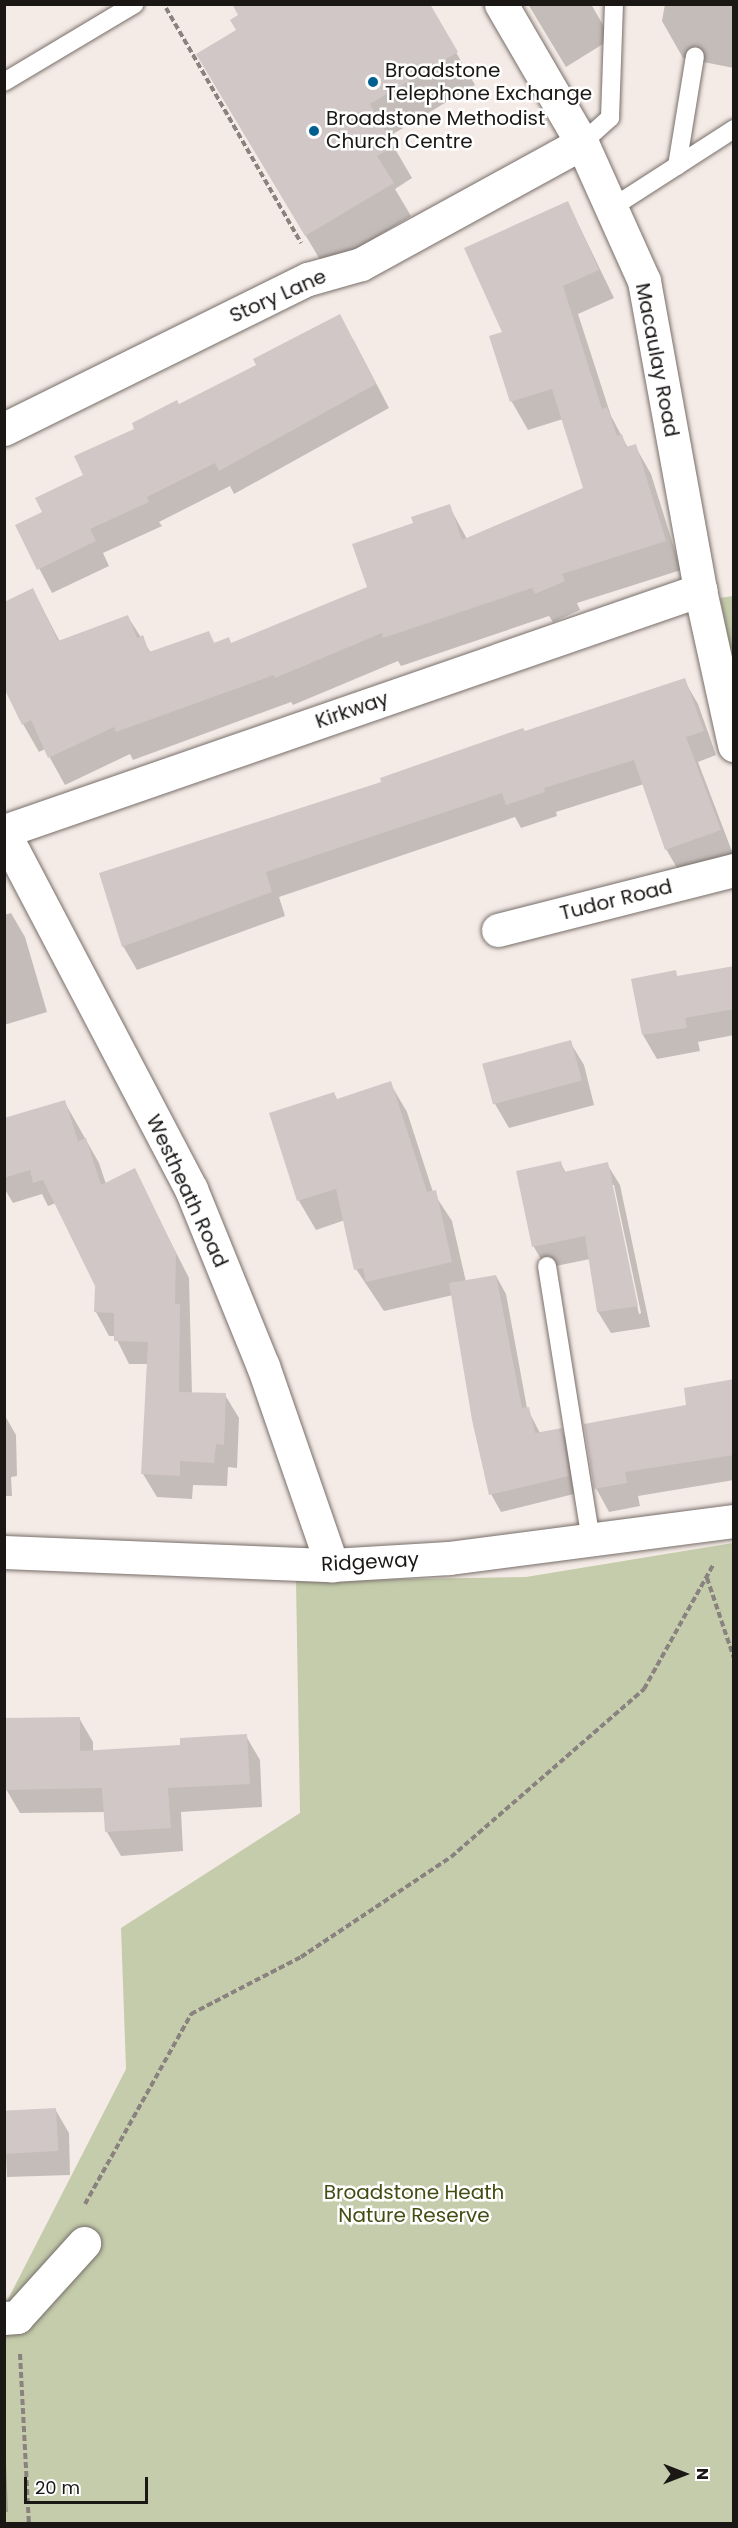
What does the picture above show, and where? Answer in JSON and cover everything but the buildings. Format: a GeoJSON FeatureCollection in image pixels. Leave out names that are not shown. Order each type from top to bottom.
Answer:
{"type":"FeatureCollection","features":[{"type":"Feature","properties":{"kind":"street","name":"Macaulay Road"},"geometry":{"type":"LineString","coordinates":[[501,4],[582,143],[613,207],[644,282],[700,590],[734,745]]}},
{"type":"Feature","properties":{"kind":"street","name":"Story Lane"},"geometry":{"type":"LineString","coordinates":[[4,429],[320,275],[361,264],[582,143]]}},
{"type":"Feature","properties":{"kind":"street","name":"Kirkway"},"geometry":{"type":"LineString","coordinates":[[4,832],[700,590]]}},
{"type":"Feature","properties":{"kind":"street","name":"Westheath Road"},"geometry":{"type":"LineString","coordinates":[[4,832],[191,1189],[263,1366],[332,1565]]}},
{"type":"Feature","properties":{"kind":"street","name":"Tudor Road"},"geometry":{"type":"LineString","coordinates":[[498,930],[734,870]]}},
{"type":"Feature","properties":{"kind":"street","name":"Ridgeway"},"geometry":{"type":"LineString","coordinates":[[4,1552],[332,1565],[449,1558],[734,1521]]}},
{"type":"Feature","properties":{"kind":"street"},"geometry":{"type":"LineString","coordinates":[[11,2317],[84,2243]]}},
{"type":"Feature","properties":{"kind":"lane"},"geometry":{"type":"LineString","coordinates":[[4,82],[135,4]]}},
{"type":"Feature","properties":{"kind":"lane"},"geometry":{"type":"LineString","coordinates":[[582,143],[610,118],[614,4]]}},
{"type":"Feature","properties":{"kind":"lane"},"geometry":{"type":"LineString","coordinates":[[676,166],[695,56]]}},
{"type":"Feature","properties":{"kind":"lane"},"geometry":{"type":"LineString","coordinates":[[613,207],[734,129]]}},
{"type":"Feature","properties":{"kind":"lane"},"geometry":{"type":"LineString","coordinates":[[547,1266],[591,1540]]}},
{"type":"Feature","properties":{"kind":"path"},"geometry":{"type":"LineString","coordinates":[[164,4],[320,275]]}},
{"type":"Feature","properties":{"kind":"path"},"geometry":{"type":"LineString","coordinates":[[83,2208],[191,2014],[301,1957],[451,1857],[644,1689],[717,1558]]}},
{"type":"Feature","properties":{"kind":"path"},"geometry":{"type":"LineString","coordinates":[[706,1578],[734,1658]]}},
{"type":"Feature","properties":{"kind":"path"},"geometry":{"type":"LineString","coordinates":[[11,2317],[29,2523]]}},
{"type":"Feature","properties":{"kind":"green space"},"geometry":{"type":"Polygon","coordinates":[[[734,596],[733,663],[720,598],[734,596]]]}},
{"type":"Feature","properties":{"kind":"green space","name":"Broadstone Heath Nature Reserve"},"geometry":{"type":"Polygon","coordinates":[[[733,1543],[733,2523],[5,2523],[4,2307],[126,2069],[121,1928],[300,1813],[296,1581],[526,1577],[733,1543]]]}},
{"type":"Feature","properties":{"kind":"place","name":"Broadstone Telephone Exchange"},"geometry":{"type":"Point","coordinates":[373,82]}},
{"type":"Feature","properties":{"kind":"place","name":"Broadstone Methodist Church Centre"},"geometry":{"type":"Point","coordinates":[314,131]}}]}
